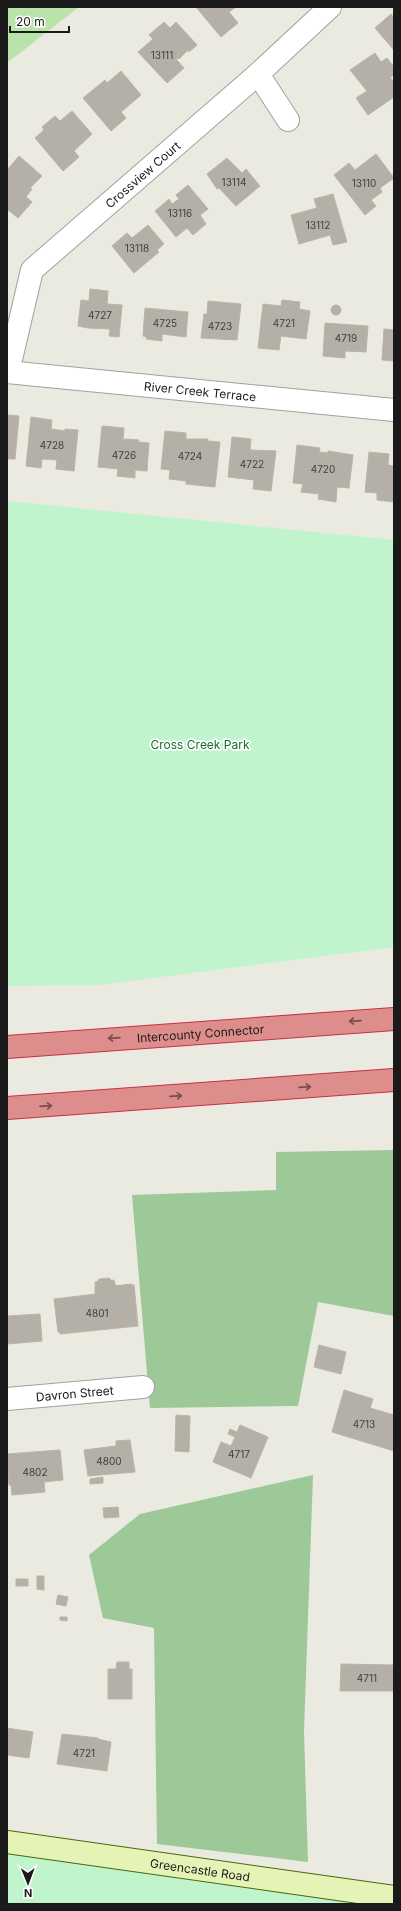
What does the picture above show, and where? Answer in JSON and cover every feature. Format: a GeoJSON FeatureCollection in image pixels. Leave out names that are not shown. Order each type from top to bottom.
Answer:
{"type":"FeatureCollection","features":[{"type":"Feature","properties":{"kind":"highway","name":"Intercounty Connector"},"geometry":{"type":"LineString","coordinates":[[7,1046],[394,1018]]}},
{"type":"Feature","properties":{"kind":"highway"},"geometry":{"type":"LineString","coordinates":[[7,1108],[394,1080]]}},
{"type":"Feature","properties":{"kind":"street","name":"Crossview Court"},"geometry":{"type":"LineString","coordinates":[[8,372],[32,270],[258,74],[330,7]]}},
{"type":"Feature","properties":{"kind":"street"},"geometry":{"type":"LineString","coordinates":[[258,74],[288,120]]}},
{"type":"Feature","properties":{"kind":"street","name":"River Creek Terrace"},"geometry":{"type":"LineString","coordinates":[[8,372],[394,410]]}},
{"type":"Feature","properties":{"kind":"street","name":"Davron Street"},"geometry":{"type":"LineString","coordinates":[[7,1399],[144,1387]]}},
{"type":"Feature","properties":{"kind":"street","name":"Greencastle Road"},"geometry":{"type":"LineString","coordinates":[[7,1842],[394,1897]]}},
{"type":"Feature","properties":{"kind":"green space"},"geometry":{"type":"Polygon","coordinates":[[[7,7],[79,7],[7,63],[7,7]]]}},
{"type":"Feature","properties":{"kind":"green space","name":"Cross Creek Park"},"geometry":{"type":"Polygon","coordinates":[[[7,501],[394,540],[394,947],[98,985],[7,986],[7,501]]]}},
{"type":"Feature","properties":{"kind":"green space"},"geometry":{"type":"Polygon","coordinates":[[[394,1150],[394,1316],[318,1302],[298,1406],[150,1408],[132,1195],[276,1190],[276,1152],[394,1150]]]}},
{"type":"Feature","properties":{"kind":"green space"},"geometry":{"type":"Polygon","coordinates":[[[313,1475],[304,1731],[308,1862],[157,1844],[154,1628],[103,1618],[89,1555],[140,1514],[313,1475]]]}},
{"type":"Feature","properties":{"kind":"green space"},"geometry":{"type":"Polygon","coordinates":[[[7,1842],[394,1904],[7,1904],[7,1842]]]}},
{"type":"Feature","properties":{"kind":"building"},"geometry":{"type":"Polygon","coordinates":[[[196,7],[236,7],[229,12],[238,23],[221,37],[196,7]]]}},
{"type":"Feature","properties":{"kind":"building"},"geometry":{"type":"Polygon","coordinates":[[[391,14],[394,18],[394,50],[375,28],[391,14]]]}},
{"type":"Feature","properties":{"kind":"building"},"geometry":{"type":"Polygon","coordinates":[[[164,22],[170,28],[176,22],[197,45],[189,52],[188,50],[179,59],[176,59],[184,68],[167,83],[138,52],[153,39],[149,35],[164,22]]]}},
{"type":"Feature","properties":{"kind":"building"},"geometry":{"type":"Polygon","coordinates":[[[375,53],[381,62],[387,58],[394,67],[394,75],[390,77],[394,83],[394,97],[368,115],[356,98],[367,91],[350,70],[375,53]]]}},
{"type":"Feature","properties":{"kind":"building"},"geometry":{"type":"Polygon","coordinates":[[[121,71],[141,95],[121,112],[126,118],[111,131],[83,98],[105,80],[107,83],[121,71]]]}},
{"type":"Feature","properties":{"kind":"building"},"geometry":{"type":"Polygon","coordinates":[[[72,111],[92,134],[74,151],[79,157],[63,171],[35,138],[44,130],[42,127],[55,116],[60,121],[72,111]]]}},
{"type":"Feature","properties":{"kind":"building"},"geometry":{"type":"Polygon","coordinates":[[[376,154],[394,178],[380,188],[382,192],[371,200],[376,206],[365,215],[334,175],[349,163],[355,170],[376,154]]]}},
{"type":"Feature","properties":{"kind":"building"},"geometry":{"type":"Polygon","coordinates":[[[19,156],[42,176],[30,188],[32,189],[26,197],[32,202],[18,218],[7,209],[7,170],[19,156]]]}},
{"type":"Feature","properties":{"kind":"building"},"geometry":{"type":"Polygon","coordinates":[[[227,158],[242,173],[246,169],[260,186],[236,206],[219,188],[217,189],[207,174],[227,158]]]}},
{"type":"Feature","properties":{"kind":"building"},"geometry":{"type":"Polygon","coordinates":[[[188,185],[208,209],[200,215],[206,224],[193,235],[187,228],[176,237],[155,211],[169,199],[172,204],[179,199],[176,195],[188,185]]]}},
{"type":"Feature","properties":{"kind":"building"},"geometry":{"type":"Polygon","coordinates":[[[333,194],[347,242],[333,245],[330,235],[299,244],[291,215],[317,208],[314,199],[333,194]]]}},
{"type":"Feature","properties":{"kind":"building"},"geometry":{"type":"Polygon","coordinates":[[[148,225],[164,244],[157,250],[159,252],[134,273],[112,246],[127,233],[132,238],[148,225]]]}},
{"type":"Feature","properties":{"kind":"building"},"geometry":{"type":"Polygon","coordinates":[[[90,289],[108,291],[107,304],[122,305],[119,337],[109,336],[110,329],[78,326],[81,300],[89,301],[90,289]]]}},
{"type":"Feature","properties":{"kind":"building"},"geometry":{"type":"Polygon","coordinates":[[[282,300],[300,302],[299,309],[310,311],[306,339],[281,336],[279,350],[258,348],[263,304],[281,306],[282,300]]]}},
{"type":"Feature","properties":{"kind":"building"},"geometry":{"type":"Polygon","coordinates":[[[208,301],[241,304],[237,340],[201,338],[204,314],[207,314],[208,301]]]}},
{"type":"Feature","properties":{"kind":"building"},"geometry":{"type":"Polygon","coordinates":[[[336,305],[341,310],[336,315],[331,310],[336,305]]]}},
{"type":"Feature","properties":{"kind":"building"},"geometry":{"type":"Polygon","coordinates":[[[145,308],[188,312],[186,337],[162,334],[162,341],[146,339],[147,337],[143,336],[145,308]]]}},
{"type":"Feature","properties":{"kind":"building"},"geometry":{"type":"Polygon","coordinates":[[[325,323],[368,326],[366,352],[345,351],[345,358],[323,356],[325,323]]]}},
{"type":"Feature","properties":{"kind":"building"},"geometry":{"type":"Polygon","coordinates":[[[384,329],[394,330],[394,361],[382,360],[384,329]]]}},
{"type":"Feature","properties":{"kind":"building"},"geometry":{"type":"Polygon","coordinates":[[[7,415],[19,416],[15,459],[7,459],[7,415]]]}},
{"type":"Feature","properties":{"kind":"building"},"geometry":{"type":"Polygon","coordinates":[[[31,417],[52,420],[51,429],[65,431],[65,429],[78,430],[74,471],[56,469],[57,460],[42,459],[41,468],[26,466],[31,417]]]}},
{"type":"Feature","properties":{"kind":"building"},"geometry":{"type":"Polygon","coordinates":[[[102,426],[124,428],[123,440],[139,440],[138,442],[149,443],[147,471],[135,470],[135,478],[117,476],[118,469],[98,467],[102,426]]]}},
{"type":"Feature","properties":{"kind":"building"},"geometry":{"type":"Polygon","coordinates":[[[165,431],[186,433],[186,439],[208,439],[208,441],[220,442],[215,487],[186,484],[186,481],[169,479],[170,470],[161,469],[165,431]]]}},
{"type":"Feature","properties":{"kind":"building"},"geometry":{"type":"Polygon","coordinates":[[[232,437],[251,439],[250,450],[276,451],[271,491],[253,489],[254,480],[228,477],[232,437]]]}},
{"type":"Feature","properties":{"kind":"building"},"geometry":{"type":"Polygon","coordinates":[[[297,445],[320,448],[319,452],[328,453],[328,451],[353,455],[349,488],[337,487],[336,502],[318,499],[319,494],[301,492],[303,484],[293,483],[297,445]]]}},
{"type":"Feature","properties":{"kind":"building"},"geometry":{"type":"Polygon","coordinates":[[[369,452],[389,454],[388,465],[394,466],[394,502],[377,500],[377,493],[365,492],[369,452]]]}},
{"type":"Feature","properties":{"kind":"building"},"geometry":{"type":"Polygon","coordinates":[[[109,1278],[117,1286],[134,1285],[138,1326],[60,1334],[57,1300],[95,1296],[95,1287],[99,1279],[109,1278]]]}},
{"type":"Feature","properties":{"kind":"building"},"geometry":{"type":"Polygon","coordinates":[[[114,1280],[115,1286],[132,1284],[137,1323],[58,1332],[54,1299],[96,1294],[95,1282],[114,1280]]]}},
{"type":"Feature","properties":{"kind":"building"},"geometry":{"type":"Polygon","coordinates":[[[40,1314],[42,1341],[7,1344],[7,1316],[40,1314]]]}},
{"type":"Feature","properties":{"kind":"building"},"geometry":{"type":"Polygon","coordinates":[[[319,1345],[346,1352],[341,1374],[314,1367],[319,1345]]]}},
{"type":"Feature","properties":{"kind":"building"},"geometry":{"type":"Polygon","coordinates":[[[344,1390],[373,1399],[370,1408],[394,1415],[394,1451],[332,1432],[344,1390]]]}},
{"type":"Feature","properties":{"kind":"building"},"geometry":{"type":"Polygon","coordinates":[[[176,1415],[190,1416],[189,1452],[175,1451],[176,1415]]]}},
{"type":"Feature","properties":{"kind":"building"},"geometry":{"type":"Polygon","coordinates":[[[240,1425],[268,1437],[251,1478],[213,1462],[221,1442],[231,1446],[235,1437],[228,1434],[230,1429],[237,1432],[240,1425]]]}},
{"type":"Feature","properties":{"kind":"building"},"geometry":{"type":"Polygon","coordinates":[[[130,1440],[135,1472],[88,1476],[84,1450],[116,1446],[116,1441],[130,1440]]]}},
{"type":"Feature","properties":{"kind":"building"},"geometry":{"type":"Polygon","coordinates":[[[60,1450],[63,1480],[44,1482],[45,1492],[12,1495],[11,1485],[9,1485],[7,1454],[60,1450]]]}},
{"type":"Feature","properties":{"kind":"building"},"geometry":{"type":"Polygon","coordinates":[[[103,1477],[103,1483],[90,1484],[90,1479],[103,1477]]]}},
{"type":"Feature","properties":{"kind":"building"},"geometry":{"type":"Polygon","coordinates":[[[118,1507],[119,1517],[104,1518],[103,1508],[118,1507]]]}},
{"type":"Feature","properties":{"kind":"building"},"geometry":{"type":"Polygon","coordinates":[[[37,1576],[44,1576],[44,1590],[37,1589],[37,1576]]]}},
{"type":"Feature","properties":{"kind":"building"},"geometry":{"type":"Polygon","coordinates":[[[16,1579],[28,1579],[28,1586],[16,1586],[16,1579]]]}},
{"type":"Feature","properties":{"kind":"building"},"geometry":{"type":"Polygon","coordinates":[[[58,1595],[68,1597],[66,1606],[56,1604],[58,1595]]]}},
{"type":"Feature","properties":{"kind":"building"},"geometry":{"type":"Polygon","coordinates":[[[60,1617],[67,1617],[67,1621],[60,1620],[60,1617]]]}},
{"type":"Feature","properties":{"kind":"building"},"geometry":{"type":"Polygon","coordinates":[[[117,1662],[129,1662],[129,1669],[132,1669],[132,1699],[108,1699],[108,1669],[116,1669],[117,1662]]]}},
{"type":"Feature","properties":{"kind":"building"},"geometry":{"type":"Polygon","coordinates":[[[341,1664],[394,1665],[394,1691],[340,1691],[341,1664]]]}},
{"type":"Feature","properties":{"kind":"building"},"geometry":{"type":"Polygon","coordinates":[[[7,1728],[33,1732],[29,1758],[7,1755],[7,1728]]]}},
{"type":"Feature","properties":{"kind":"building"},"geometry":{"type":"Polygon","coordinates":[[[62,1734],[98,1738],[111,1742],[107,1771],[57,1764],[62,1734]]]}}]}
